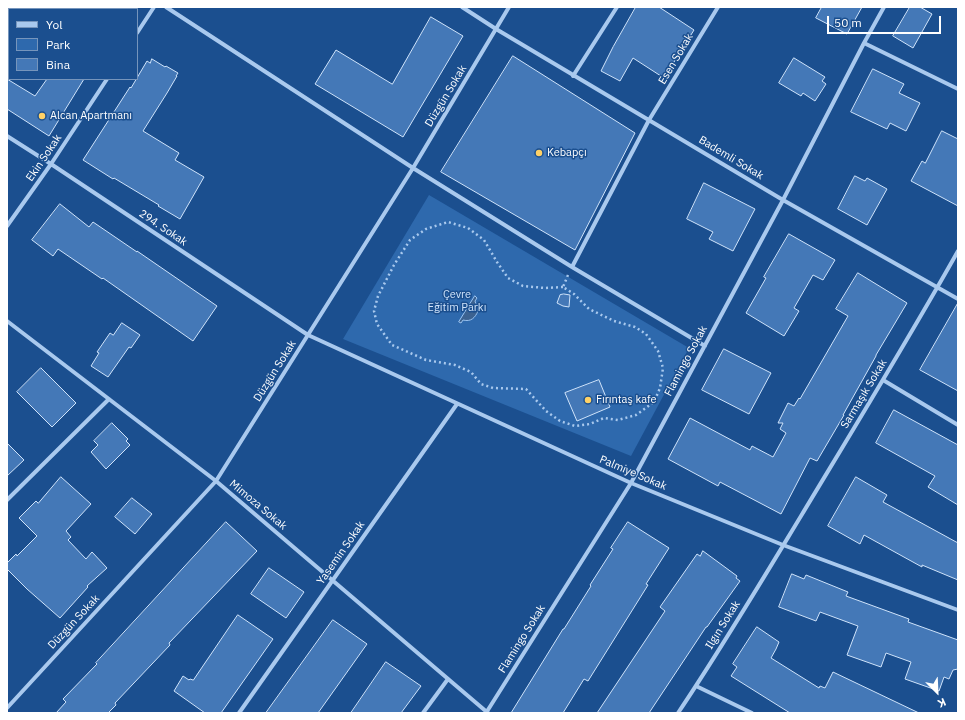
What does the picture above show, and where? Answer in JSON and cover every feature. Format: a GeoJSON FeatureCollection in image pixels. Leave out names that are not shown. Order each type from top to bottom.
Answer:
{"type":"FeatureCollection","features":[{"type":"Feature","properties":{"kind":"street"},"geometry":{"type":"LineString","coordinates":[[138,31],[154,7]]}},
{"type":"Feature","properties":{"kind":"street"},"geometry":{"type":"LineString","coordinates":[[166,7],[413,168],[572,267],[705,346]]}},
{"type":"Feature","properties":{"kind":"street","name":"Bademli Sokak"},"geometry":{"type":"LineString","coordinates":[[462,7],[496,30],[783,200],[958,299]]}},
{"type":"Feature","properties":{"kind":"street","name":"Düzgün Sokak"},"geometry":{"type":"LineString","coordinates":[[7,708],[216,482],[413,168],[509,7]]}},
{"type":"Feature","properties":{"kind":"street"},"geometry":{"type":"LineString","coordinates":[[573,76],[617,7]]}},
{"type":"Feature","properties":{"kind":"street","name":"Esen Sokak"},"geometry":{"type":"LineString","coordinates":[[572,267],[649,120],[718,7]]}},
{"type":"Feature","properties":{"kind":"street","name":"Flamingo Sokak"},"geometry":{"type":"LineString","coordinates":[[487,713],[631,483],[783,200],[884,7]]}},
{"type":"Feature","properties":{"kind":"street"},"geometry":{"type":"LineString","coordinates":[[864,43],[958,89]]}},
{"type":"Feature","properties":{"kind":"street","name":"Ekin Sokak"},"geometry":{"type":"LineString","coordinates":[[7,226],[51,164],[106,80]]}},
{"type":"Feature","properties":{"kind":"street","name":"294. Sokak"},"geometry":{"type":"LineString","coordinates":[[7,136],[308,336]]}},
{"type":"Feature","properties":{"kind":"street","name":"Sarmaşık Sokak"},"geometry":{"type":"LineString","coordinates":[[783,545],[883,380],[958,251]]}},
{"type":"Feature","properties":{"kind":"street","name":"Mimoza Sokak"},"geometry":{"type":"LineString","coordinates":[[7,321],[216,482],[487,713]]}},
{"type":"Feature","properties":{"kind":"street","name":"Palmiye Sokak"},"geometry":{"type":"LineString","coordinates":[[308,336],[631,483],[783,545],[958,610]]}},
{"type":"Feature","properties":{"kind":"street"},"geometry":{"type":"LineString","coordinates":[[883,380],[958,425]]}},
{"type":"Feature","properties":{"kind":"street"},"geometry":{"type":"LineString","coordinates":[[7,500],[109,399]]}},
{"type":"Feature","properties":{"kind":"street","name":"Yasemin Sokak"},"geometry":{"type":"LineString","coordinates":[[239,713],[457,404]]}},
{"type":"Feature","properties":{"kind":"street","name":"Ilgın Sokak"},"geometry":{"type":"LineString","coordinates":[[678,713],[783,545]]}},
{"type":"Feature","properties":{"kind":"street"},"geometry":{"type":"LineString","coordinates":[[423,713],[448,679]]}},
{"type":"Feature","properties":{"kind":"street"},"geometry":{"type":"LineString","coordinates":[[696,686],[752,713]]}},
{"type":"Feature","properties":{"kind":"path"},"geometry":{"type":"LineString","coordinates":[[448,222],[468,228],[484,240],[508,278],[523,286],[545,288],[563,287],[574,294],[589,309],[614,321],[635,327],[646,334],[658,351],[663,368],[660,388],[654,402],[636,415],[618,420],[604,418],[590,424],[575,426],[560,420],[546,411],[526,389],[493,388],[481,384],[471,372],[455,365],[426,360],[392,345],[377,324],[374,311],[378,296],[410,240],[426,229],[448,222]]}},
{"type":"Feature","properties":{"kind":"path"},"geometry":{"type":"LineString","coordinates":[[563,287],[572,267]]}},
{"type":"Feature","properties":{"kind":"green space","name":"Çevre Eğitim Parkı"},"geometry":{"type":"Polygon","coordinates":[[[429,195],[689,348],[631,456],[343,339],[429,195]]]}},
{"type":"Feature","properties":{"kind":"shaded area"},"geometry":{"type":"Polygon","coordinates":[[[475,296],[477,298],[475,301],[478,311],[476,316],[470,320],[463,320],[461,323],[459,322],[475,296]]]}},
{"type":"Feature","properties":{"kind":"building"},"geometry":{"type":"Polygon","coordinates":[[[636,7],[659,7],[694,30],[664,78],[633,58],[620,81],[601,71],[636,7]]]}},
{"type":"Feature","properties":{"kind":"building"},"geometry":{"type":"Polygon","coordinates":[[[822,7],[862,7],[847,34],[816,18],[822,7]]]}},
{"type":"Feature","properties":{"kind":"building"},"geometry":{"type":"Polygon","coordinates":[[[910,7],[920,7],[932,14],[913,48],[893,36],[910,7]]]}},
{"type":"Feature","properties":{"kind":"building"},"geometry":{"type":"Polygon","coordinates":[[[431,17],[463,36],[403,137],[315,84],[336,50],[392,84],[431,17]]]}},
{"type":"Feature","properties":{"kind":"building","name":"Kebapçı"},"geometry":{"type":"Polygon","coordinates":[[[513,56],[635,133],[575,250],[441,172],[513,56]]]}},
{"type":"Feature","properties":{"kind":"building"},"geometry":{"type":"Polygon","coordinates":[[[794,58],[825,77],[822,81],[826,84],[815,101],[803,93],[801,96],[779,83],[794,58]]]}},
{"type":"Feature","properties":{"kind":"building"},"geometry":{"type":"Polygon","coordinates":[[[152,59],[178,73],[143,131],[179,153],[175,160],[204,177],[180,219],[83,160],[130,87],[131,88],[136,80],[138,80],[138,76],[147,61],[150,63],[152,59]]]}},
{"type":"Feature","properties":{"kind":"building"},"geometry":{"type":"Polygon","coordinates":[[[873,69],[904,84],[899,93],[920,103],[906,131],[890,123],[887,129],[851,112],[873,69]]]}},
{"type":"Feature","properties":{"kind":"building"},"geometry":{"type":"Polygon","coordinates":[[[7,79],[35,96],[46,80],[83,80],[49,136],[7,109],[7,79]]]}},
{"type":"Feature","properties":{"kind":"building"},"geometry":{"type":"Polygon","coordinates":[[[942,131],[958,139],[958,206],[911,181],[922,161],[925,163],[942,131]]]}},
{"type":"Feature","properties":{"kind":"building"},"geometry":{"type":"Polygon","coordinates":[[[855,176],[865,181],[867,178],[887,189],[867,225],[838,209],[855,176]]]}},
{"type":"Feature","properties":{"kind":"building"},"geometry":{"type":"Polygon","coordinates":[[[704,183],[755,209],[733,251],[709,239],[713,232],[687,219],[704,183]]]}},
{"type":"Feature","properties":{"kind":"building"},"geometry":{"type":"Polygon","coordinates":[[[60,204],[89,227],[93,222],[217,306],[193,341],[103,278],[102,279],[58,249],[53,256],[32,240],[60,204]]]}},
{"type":"Feature","properties":{"kind":"building"},"geometry":{"type":"Polygon","coordinates":[[[789,234],[835,260],[823,280],[813,275],[794,308],[799,311],[784,336],[746,313],[766,278],[764,277],[789,234]]]}},
{"type":"Feature","properties":{"kind":"building"},"geometry":{"type":"Polygon","coordinates":[[[858,273],[907,303],[817,461],[810,458],[781,514],[720,482],[718,486],[668,459],[690,418],[750,450],[752,446],[773,457],[786,433],[780,429],[783,423],[778,423],[788,403],[794,406],[799,398],[800,399],[848,316],[836,309],[858,273]]]}},
{"type":"Feature","properties":{"kind":"building"},"geometry":{"type":"Polygon","coordinates":[[[560,295],[570,295],[569,307],[557,303],[560,295]]]}},
{"type":"Feature","properties":{"kind":"building"},"geometry":{"type":"Polygon","coordinates":[[[958,303],[958,391],[920,370],[958,303]]]}},
{"type":"Feature","properties":{"kind":"building"},"geometry":{"type":"Polygon","coordinates":[[[122,323],[140,335],[131,348],[129,347],[108,377],[91,366],[99,353],[97,352],[110,333],[113,335],[122,323]]]}},
{"type":"Feature","properties":{"kind":"building"},"geometry":{"type":"Polygon","coordinates":[[[724,349],[771,373],[749,414],[702,390],[724,349]]]}},
{"type":"Feature","properties":{"kind":"building"},"geometry":{"type":"Polygon","coordinates":[[[41,368],[76,403],[52,427],[17,392],[41,368]]]}},
{"type":"Feature","properties":{"kind":"building","name":"Fırıntaş kafe"},"geometry":{"type":"Polygon","coordinates":[[[599,380],[610,407],[577,421],[565,393],[599,380]]]}},
{"type":"Feature","properties":{"kind":"building"},"geometry":{"type":"Polygon","coordinates":[[[894,410],[958,445],[958,505],[928,487],[935,476],[876,443],[894,410]]]}},
{"type":"Feature","properties":{"kind":"building"},"geometry":{"type":"Polygon","coordinates":[[[112,423],[128,439],[126,441],[130,445],[106,469],[91,452],[98,445],[94,441],[112,423]]]}},
{"type":"Feature","properties":{"kind":"building"},"geometry":{"type":"Polygon","coordinates":[[[7,443],[24,460],[7,476],[7,443]]]}},
{"type":"Feature","properties":{"kind":"building"},"geometry":{"type":"Polygon","coordinates":[[[61,477],[91,504],[66,531],[71,537],[68,540],[86,559],[92,552],[107,568],[87,586],[88,587],[60,618],[7,569],[7,563],[16,554],[17,556],[37,536],[19,518],[36,501],[38,503],[61,477]]]}},
{"type":"Feature","properties":{"kind":"building"},"geometry":{"type":"Polygon","coordinates":[[[856,477],[887,495],[883,502],[958,543],[958,580],[922,565],[922,567],[864,535],[860,544],[828,526],[856,477]]]}},
{"type":"Feature","properties":{"kind":"building"},"geometry":{"type":"Polygon","coordinates":[[[132,498],[152,514],[135,534],[115,517],[132,498]]]}},
{"type":"Feature","properties":{"kind":"building"},"geometry":{"type":"Polygon","coordinates":[[[226,522],[257,551],[169,643],[170,645],[115,703],[116,705],[108,713],[56,713],[66,702],[63,699],[97,664],[96,663],[226,522]]]}},
{"type":"Feature","properties":{"kind":"building"},"geometry":{"type":"Polygon","coordinates":[[[628,522],[669,548],[646,584],[648,585],[588,681],[584,679],[563,713],[511,713],[591,586],[590,585],[613,549],[611,548],[628,522]]]}},
{"type":"Feature","properties":{"kind":"building"},"geometry":{"type":"Polygon","coordinates":[[[703,551],[737,576],[736,578],[740,581],[706,627],[649,713],[597,713],[665,611],[660,607],[697,554],[700,556],[703,551]]]}},
{"type":"Feature","properties":{"kind":"building"},"geometry":{"type":"Polygon","coordinates":[[[269,568],[304,592],[286,618],[251,594],[269,568]]]}},
{"type":"Feature","properties":{"kind":"building"},"geometry":{"type":"Polygon","coordinates":[[[792,574],[804,579],[806,575],[848,592],[846,596],[909,619],[908,622],[958,640],[958,669],[953,670],[949,679],[944,677],[939,691],[905,679],[911,662],[886,653],[881,667],[847,655],[858,626],[820,612],[816,621],[779,607],[792,574]]]}},
{"type":"Feature","properties":{"kind":"building"},"geometry":{"type":"Polygon","coordinates":[[[238,615],[273,639],[221,713],[205,713],[174,691],[183,676],[189,680],[193,680],[238,615]]]}},
{"type":"Feature","properties":{"kind":"building"},"geometry":{"type":"Polygon","coordinates":[[[333,620],[367,644],[318,713],[266,713],[333,620]]]}},
{"type":"Feature","properties":{"kind":"building"},"geometry":{"type":"Polygon","coordinates":[[[757,627],[779,642],[771,658],[819,688],[820,686],[825,688],[833,672],[919,713],[790,713],[731,676],[737,667],[733,664],[757,627]]]}},
{"type":"Feature","properties":{"kind":"building"},"geometry":{"type":"Polygon","coordinates":[[[386,662],[421,686],[401,713],[351,713],[386,662]]]}},
{"type":"Feature","properties":{"kind":"place","name":"Alcan Apartmanı"},"geometry":{"type":"Point","coordinates":[42,116]}},
{"type":"Feature","properties":{"kind":"place","name":"Kebapçı"},"geometry":{"type":"Point","coordinates":[539,153]}},
{"type":"Feature","properties":{"kind":"place","name":"Fırıntaş kafe"},"geometry":{"type":"Point","coordinates":[588,400]}}]}
